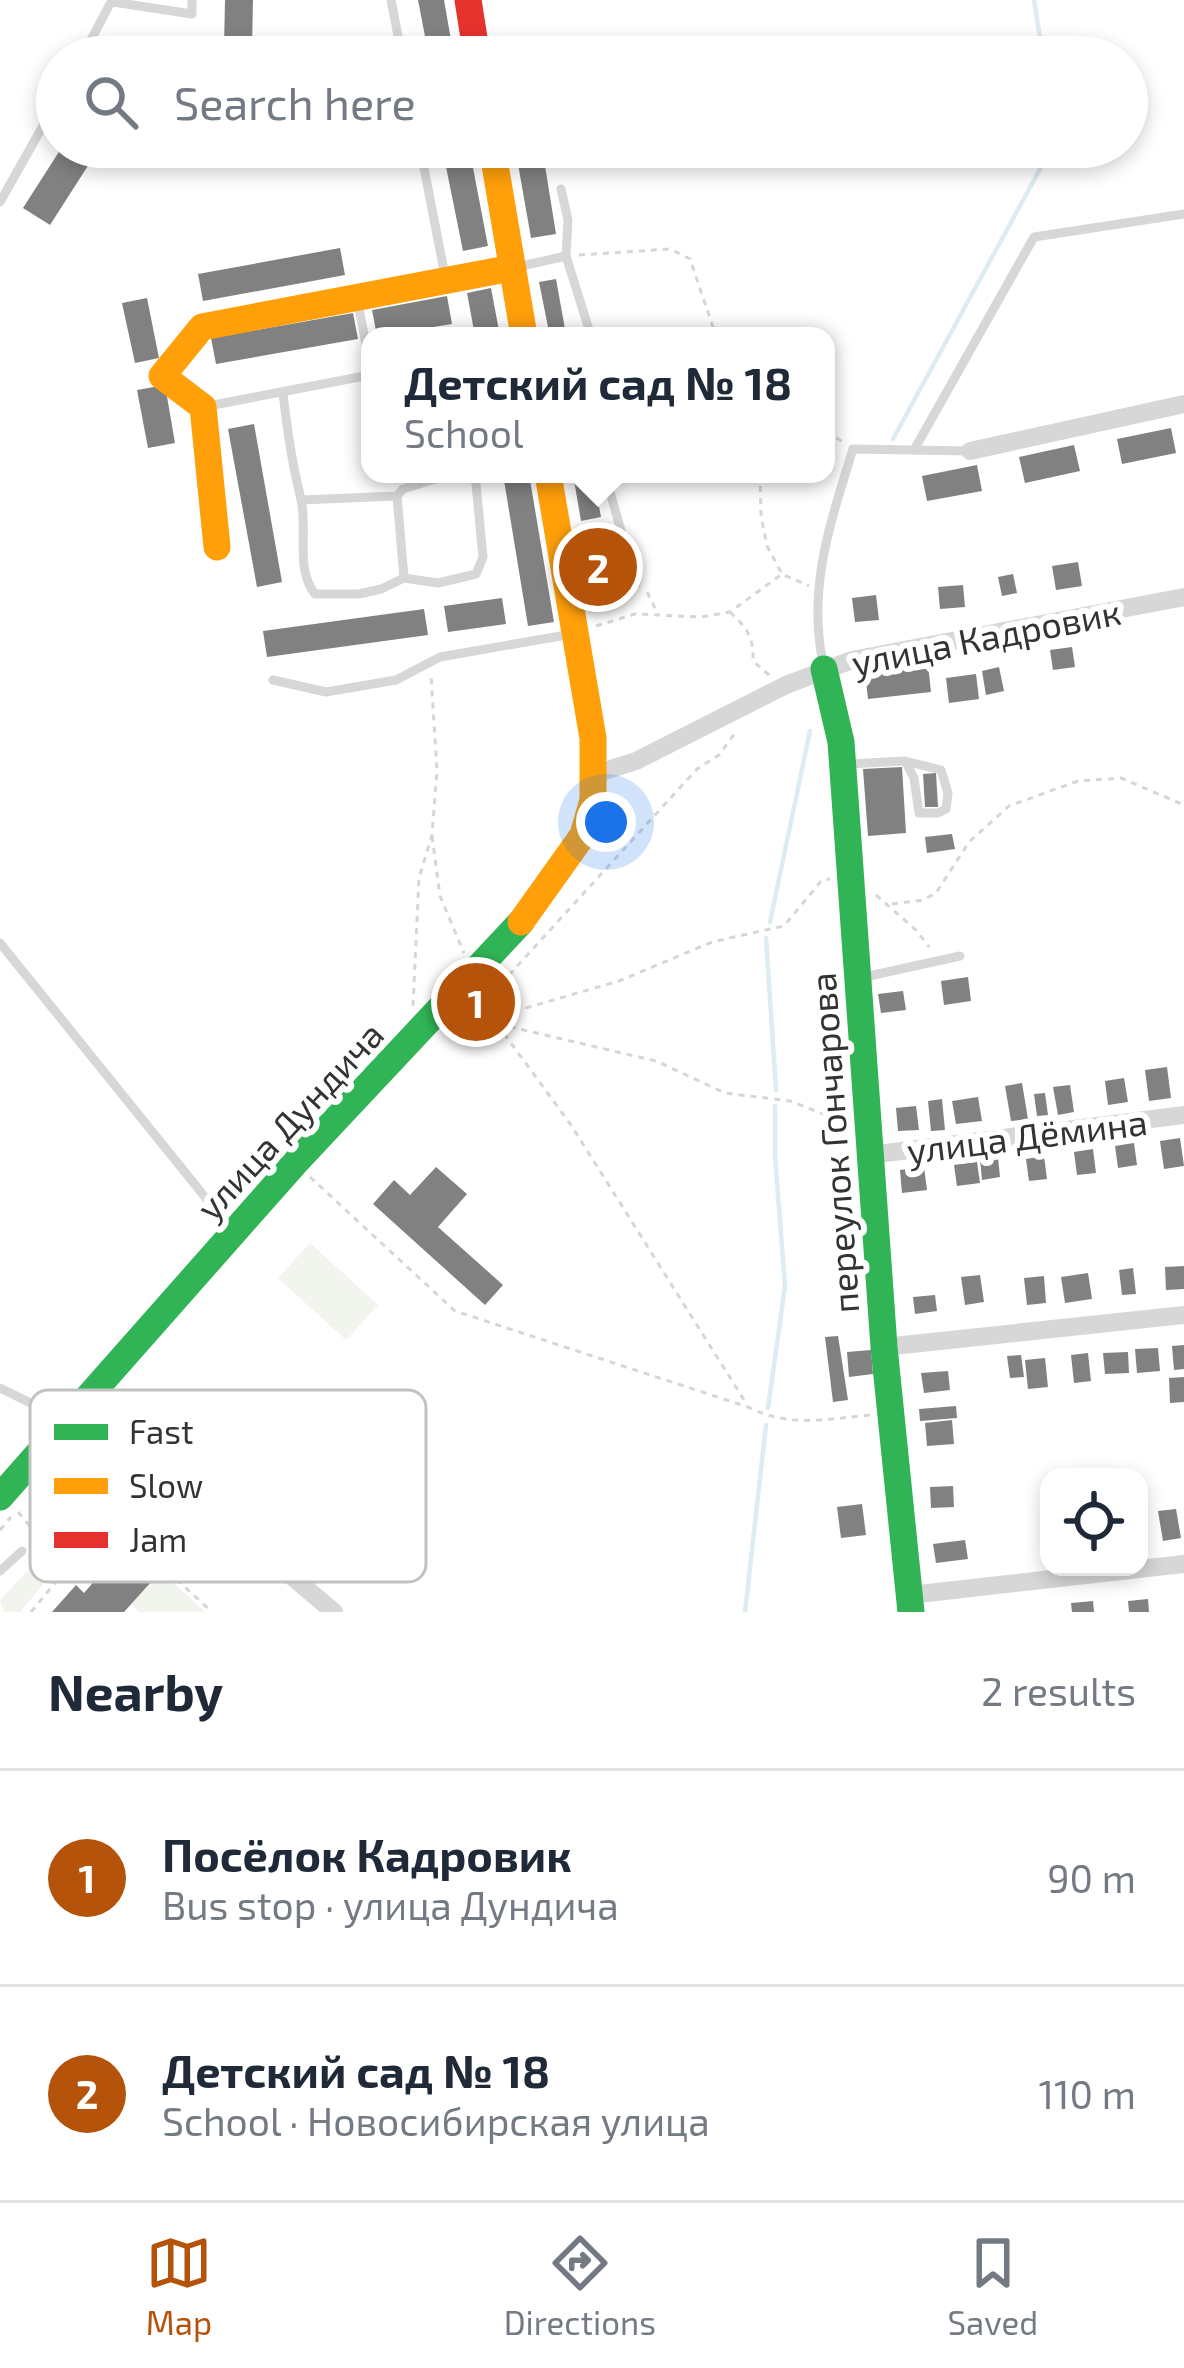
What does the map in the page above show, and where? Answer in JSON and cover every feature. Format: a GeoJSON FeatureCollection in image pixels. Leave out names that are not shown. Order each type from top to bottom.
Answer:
{"type":"FeatureCollection","features":[{"type":"Feature","properties":{"kind":"street"},"geometry":{"type":"LineString","coordinates":[[468,0],[474,36]]}},
{"type":"Feature","properties":{"kind":"street"},"geometry":{"type":"LineString","coordinates":[[495,168],[522,327]]}},
{"type":"Feature","properties":{"kind":"street"},"geometry":{"type":"LineString","coordinates":[[217,547],[203,407],[162,376],[202,328],[512,268]]}},
{"type":"Feature","properties":{"kind":"street"},"geometry":{"type":"LineString","coordinates":[[970,451],[1184,404]]}},
{"type":"Feature","properties":{"kind":"street","name":"улица Дундича"},"geometry":{"type":"LineString","coordinates":[[94,1390],[295,1163],[462,988],[572,854],[589,820],[595,774],[587,687],[550,483]]}},
{"type":"Feature","properties":{"kind":"street","name":"улица Кадровик"},"geometry":{"type":"LineString","coordinates":[[595,774],[636,761],[824,669],[896,649],[1184,597]]}},
{"type":"Feature","properties":{"kind":"street","name":"переулок Гончарова"},"geometry":{"type":"LineString","coordinates":[[824,669],[842,764],[884,1347],[911,1603]]}},
{"type":"Feature","properties":{"kind":"street","name":"улица Дёмина"},"geometry":{"type":"LineString","coordinates":[[869,1143],[1184,1115]]}},
{"type":"Feature","properties":{"kind":"street"},"geometry":{"type":"LineString","coordinates":[[884,1347],[1184,1315]]}},
{"type":"Feature","properties":{"kind":"street","name":"улица Дундича"},"geometry":{"type":"LineString","coordinates":[[9,1504],[30,1474]]}},
{"type":"Feature","properties":{"kind":"street"},"geometry":{"type":"LineString","coordinates":[[911,1603],[1184,1564]]}},
{"type":"Feature","properties":{"kind":"street"},"geometry":{"type":"LineString","coordinates":[[298,1582],[334,1612]]}},
{"type":"Feature","properties":{"kind":"lane"},"geometry":{"type":"LineString","coordinates":[[94,36],[113,1],[192,14],[192,0]]}},
{"type":"Feature","properties":{"kind":"lane"},"geometry":{"type":"LineString","coordinates":[[391,0],[398,36]]}},
{"type":"Feature","properties":{"kind":"lane"},"geometry":{"type":"LineString","coordinates":[[0,202],[36,138]]}},
{"type":"Feature","properties":{"kind":"lane"},"geometry":{"type":"LineString","coordinates":[[424,168],[446,281]]}},
{"type":"Feature","properties":{"kind":"lane"},"geometry":{"type":"LineString","coordinates":[[561,189],[568,220],[566,256],[588,327]]}},
{"type":"Feature","properties":{"kind":"lane"},"geometry":{"type":"LineString","coordinates":[[914,450],[1034,237],[1184,214]]}},
{"type":"Feature","properties":{"kind":"lane"},"geometry":{"type":"LineString","coordinates":[[512,268],[566,256]]}},
{"type":"Feature","properties":{"kind":"lane"},"geometry":{"type":"LineString","coordinates":[[358,298],[363,327]]}},
{"type":"Feature","properties":{"kind":"lane"},"geometry":{"type":"LineString","coordinates":[[203,407],[361,377]]}},
{"type":"Feature","properties":{"kind":"lane"},"geometry":{"type":"LineString","coordinates":[[283,393],[301,500],[306,577],[315,594],[381,590],[404,578],[438,583],[462,580],[482,567],[476,483]]}},
{"type":"Feature","properties":{"kind":"lane"},"geometry":{"type":"LineString","coordinates":[[824,669],[817,589],[827,533],[854,449],[970,451]]}},
{"type":"Feature","properties":{"kind":"lane"},"geometry":{"type":"LineString","coordinates":[[400,483],[404,578]]}},
{"type":"Feature","properties":{"kind":"lane"},"geometry":{"type":"LineString","coordinates":[[301,500],[400,492],[426,483]]}},
{"type":"Feature","properties":{"kind":"lane"},"geometry":{"type":"LineString","coordinates":[[608,483],[636,584]]}},
{"type":"Feature","properties":{"kind":"lane"},"geometry":{"type":"LineString","coordinates":[[273,680],[326,692],[396,680],[440,657],[578,633]]}},
{"type":"Feature","properties":{"kind":"lane"},"geometry":{"type":"LineString","coordinates":[[842,764],[904,760],[941,770],[948,793],[946,808],[919,813],[910,766],[904,760]]}},
{"type":"Feature","properties":{"kind":"lane"},"geometry":{"type":"LineString","coordinates":[[0,943],[233,1232]]}},
{"type":"Feature","properties":{"kind":"lane"},"geometry":{"type":"LineString","coordinates":[[857,978],[960,956]]}},
{"type":"Feature","properties":{"kind":"lane"},"geometry":{"type":"LineString","coordinates":[[0,1388],[30,1397]]}},
{"type":"Feature","properties":{"kind":"lane"},"geometry":{"type":"LineString","coordinates":[[0,1571],[22,1550]]}},
{"type":"Feature","properties":{"kind":"path"},"geometry":{"type":"LineString","coordinates":[[566,256],[670,249],[690,259],[713,327]]}},
{"type":"Feature","properties":{"kind":"path"},"geometry":{"type":"LineString","coordinates":[[835,437],[854,449]]}},
{"type":"Feature","properties":{"kind":"path"},"geometry":{"type":"LineString","coordinates":[[761,483],[764,531],[782,574],[817,589]]}},
{"type":"Feature","properties":{"kind":"path"},"geometry":{"type":"LineString","coordinates":[[578,633],[635,614],[701,617],[730,612],[782,574]]}},
{"type":"Feature","properties":{"kind":"path"},"geometry":{"type":"LineString","coordinates":[[635,614],[636,584]]}},
{"type":"Feature","properties":{"kind":"path"},"geometry":{"type":"LineString","coordinates":[[636,584],[652,597],[658,614]]}},
{"type":"Feature","properties":{"kind":"path"},"geometry":{"type":"LineString","coordinates":[[730,612],[748,629],[757,667],[786,685]]}},
{"type":"Feature","properties":{"kind":"path"},"geometry":{"type":"LineString","coordinates":[[429,663],[437,770],[432,835],[440,896],[455,927],[462,988],[476,1018],[491,1018],[620,982],[712,942],[784,926],[822,880],[850,877],[889,904],[916,930],[936,960]]}},
{"type":"Feature","properties":{"kind":"path"},"geometry":{"type":"LineString","coordinates":[[491,1018],[500,1007],[499,986],[697,769],[719,755],[743,709]]}},
{"type":"Feature","properties":{"kind":"path"},"geometry":{"type":"LineString","coordinates":[[889,904],[923,900],[936,892],[969,842],[1009,806],[1078,781],[1121,778],[1184,805]]}},
{"type":"Feature","properties":{"kind":"path"},"geometry":{"type":"LineString","coordinates":[[413,1004],[419,878],[432,835]]}},
{"type":"Feature","properties":{"kind":"path"},"geometry":{"type":"LineString","coordinates":[[491,1018],[572,1125],[748,1407]]}},
{"type":"Feature","properties":{"kind":"path"},"geometry":{"type":"LineString","coordinates":[[496,1024],[656,1061],[725,1093],[790,1101],[869,1143]]}},
{"type":"Feature","properties":{"kind":"path"},"geometry":{"type":"LineString","coordinates":[[295,1163],[455,1311],[789,1423],[890,1413]]}},
{"type":"Feature","properties":{"kind":"path"},"geometry":{"type":"LineString","coordinates":[[9,1504],[30,1528]]}},
{"type":"Feature","properties":{"kind":"path"},"geometry":{"type":"LineString","coordinates":[[31,1612],[55,1582]]}},
{"type":"Feature","properties":{"kind":"path"},"geometry":{"type":"LineString","coordinates":[[179,1582],[212,1612]]}},
{"type":"Feature","properties":{"kind":"shaded area"},"geometry":{"type":"Polygon","coordinates":[[[310,1243],[378,1305],[346,1340],[278,1278],[310,1243]]]}},
{"type":"Feature","properties":{"kind":"shaded area"},"geometry":{"type":"Polygon","coordinates":[[[30,1569],[30,1582],[45,1582],[20,1612],[4,1612],[0,1600],[30,1569]]]}},
{"type":"Feature","properties":{"kind":"shaded area"},"geometry":{"type":"Polygon","coordinates":[[[151,1582],[173,1582],[205,1612],[139,1612],[131,1604],[151,1582]]]}},
{"type":"Feature","properties":{"kind":"building"},"geometry":{"type":"Polygon","coordinates":[[[225,0],[253,0],[252,36],[224,36],[225,0]]]}},
{"type":"Feature","properties":{"kind":"building"},"geometry":{"type":"Polygon","coordinates":[[[418,0],[444,0],[450,36],[425,36],[418,0]]]}},
{"type":"Feature","properties":{"kind":"building"},"geometry":{"type":"Polygon","coordinates":[[[49,168],[87,168],[50,225],[23,208],[49,168]]]}},
{"type":"Feature","properties":{"kind":"building"},"geometry":{"type":"Polygon","coordinates":[[[446,168],[473,168],[488,246],[463,251],[446,168]]]}},
{"type":"Feature","properties":{"kind":"building"},"geometry":{"type":"Polygon","coordinates":[[[519,168],[545,168],[556,234],[531,238],[519,168]]]}},
{"type":"Feature","properties":{"kind":"building"},"geometry":{"type":"Polygon","coordinates":[[[340,248],[345,275],[203,301],[198,274],[340,248]]]}},
{"type":"Feature","properties":{"kind":"building"},"geometry":{"type":"Polygon","coordinates":[[[556,279],[565,327],[548,327],[539,282],[556,279]]]}},
{"type":"Feature","properties":{"kind":"building"},"geometry":{"type":"Polygon","coordinates":[[[491,288],[498,327],[473,327],[467,293],[491,288]]]}},
{"type":"Feature","properties":{"kind":"building"},"geometry":{"type":"Polygon","coordinates":[[[447,296],[452,324],[375,327],[372,310],[447,296]]]}},
{"type":"Feature","properties":{"kind":"building"},"geometry":{"type":"Polygon","coordinates":[[[147,298],[159,358],[135,363],[122,303],[147,298]]]}},
{"type":"Feature","properties":{"kind":"building"},"geometry":{"type":"Polygon","coordinates":[[[353,313],[358,339],[216,364],[211,338],[353,313]]]}},
{"type":"Feature","properties":{"kind":"building"},"geometry":{"type":"Polygon","coordinates":[[[165,385],[175,443],[148,448],[137,390],[165,385]]]}},
{"type":"Feature","properties":{"kind":"building"},"geometry":{"type":"Polygon","coordinates":[[[254,424],[282,582],[257,587],[228,429],[254,424]]]}},
{"type":"Feature","properties":{"kind":"building"},"geometry":{"type":"Polygon","coordinates":[[[1171,428],[1176,453],[1122,464],[1117,439],[1171,428]]]}},
{"type":"Feature","properties":{"kind":"building"},"geometry":{"type":"Polygon","coordinates":[[[1074,445],[1080,471],[1025,483],[1019,457],[1074,445]]]}},
{"type":"Feature","properties":{"kind":"building"},"geometry":{"type":"Polygon","coordinates":[[[977,465],[982,491],[927,501],[922,476],[977,465]]]}},
{"type":"Feature","properties":{"kind":"building"},"geometry":{"type":"Polygon","coordinates":[[[504,483],[531,483],[554,622],[528,626],[504,483]]]}},
{"type":"Feature","properties":{"kind":"building"},"geometry":{"type":"Polygon","coordinates":[[[575,483],[595,483],[601,517],[581,521],[575,483]]]}},
{"type":"Feature","properties":{"kind":"building"},"geometry":{"type":"Polygon","coordinates":[[[614,535],[617,553],[607,554],[611,583],[621,581],[624,601],[591,606],[582,539],[614,535]]]}},
{"type":"Feature","properties":{"kind":"building"},"geometry":{"type":"Polygon","coordinates":[[[1078,562],[1082,586],[1056,590],[1052,566],[1078,562]]]}},
{"type":"Feature","properties":{"kind":"building"},"geometry":{"type":"Polygon","coordinates":[[[1013,574],[1017,593],[1002,596],[998,577],[1013,574]]]}},
{"type":"Feature","properties":{"kind":"building"},"geometry":{"type":"Polygon","coordinates":[[[963,585],[965,607],[940,609],[938,587],[963,585]]]}},
{"type":"Feature","properties":{"kind":"building"},"geometry":{"type":"Polygon","coordinates":[[[876,595],[879,620],[855,622],[852,598],[876,595]]]}},
{"type":"Feature","properties":{"kind":"building"},"geometry":{"type":"Polygon","coordinates":[[[502,598],[506,624],[448,632],[444,606],[502,598]]]}},
{"type":"Feature","properties":{"kind":"building"},"geometry":{"type":"Polygon","coordinates":[[[424,609],[428,635],[267,657],[263,631],[424,609]]]}},
{"type":"Feature","properties":{"kind":"building"},"geometry":{"type":"Polygon","coordinates":[[[1072,647],[1075,667],[1053,670],[1050,650],[1072,647]]]}},
{"type":"Feature","properties":{"kind":"building"},"geometry":{"type":"Polygon","coordinates":[[[928,665],[931,692],[868,699],[865,673],[928,665]]]}},
{"type":"Feature","properties":{"kind":"building"},"geometry":{"type":"Polygon","coordinates":[[[999,667],[1004,691],[986,695],[982,671],[999,667]]]}},
{"type":"Feature","properties":{"kind":"building"},"geometry":{"type":"Polygon","coordinates":[[[976,674],[979,699],[949,703],[946,678],[976,674]]]}},
{"type":"Feature","properties":{"kind":"building"},"geometry":{"type":"Polygon","coordinates":[[[902,767],[906,833],[868,836],[863,769],[902,767]]]}},
{"type":"Feature","properties":{"kind":"building"},"geometry":{"type":"Polygon","coordinates":[[[936,773],[938,807],[925,807],[923,774],[936,773]]]}},
{"type":"Feature","properties":{"kind":"building"},"geometry":{"type":"Polygon","coordinates":[[[952,834],[955,849],[927,853],[925,837],[952,834]]]}},
{"type":"Feature","properties":{"kind":"building"},"geometry":{"type":"Polygon","coordinates":[[[968,977],[971,1001],[944,1005],[941,981],[968,977]]]}},
{"type":"Feature","properties":{"kind":"building"},"geometry":{"type":"Polygon","coordinates":[[[903,991],[906,1010],[881,1013],[878,994],[903,991]]]}},
{"type":"Feature","properties":{"kind":"building"},"geometry":{"type":"Polygon","coordinates":[[[1167,1067],[1171,1098],[1149,1101],[1145,1070],[1167,1067]]]}},
{"type":"Feature","properties":{"kind":"building"},"geometry":{"type":"Polygon","coordinates":[[[1124,1078],[1128,1102],[1108,1105],[1105,1081],[1124,1078]]]}},
{"type":"Feature","properties":{"kind":"building"},"geometry":{"type":"Polygon","coordinates":[[[1022,1083],[1028,1119],[1011,1121],[1005,1086],[1022,1083]]]}},
{"type":"Feature","properties":{"kind":"building"},"geometry":{"type":"Polygon","coordinates":[[[1070,1085],[1074,1112],[1058,1115],[1053,1087],[1070,1085]]]}},
{"type":"Feature","properties":{"kind":"building"},"geometry":{"type":"Polygon","coordinates":[[[1045,1093],[1048,1115],[1037,1116],[1034,1094],[1045,1093]]]}},
{"type":"Feature","properties":{"kind":"building"},"geometry":{"type":"Polygon","coordinates":[[[978,1097],[982,1121],[956,1124],[952,1101],[978,1097]]]}},
{"type":"Feature","properties":{"kind":"building"},"geometry":{"type":"Polygon","coordinates":[[[942,1099],[945,1130],[931,1131],[928,1101],[942,1099]]]}},
{"type":"Feature","properties":{"kind":"building"},"geometry":{"type":"Polygon","coordinates":[[[916,1106],[919,1130],[898,1131],[896,1108],[916,1106]]]}},
{"type":"Feature","properties":{"kind":"building"},"geometry":{"type":"Polygon","coordinates":[[[1180,1138],[1184,1166],[1164,1169],[1160,1141],[1180,1138]]]}},
{"type":"Feature","properties":{"kind":"building"},"geometry":{"type":"Polygon","coordinates":[[[1134,1143],[1137,1165],[1118,1168],[1115,1146],[1134,1143]]]}},
{"type":"Feature","properties":{"kind":"building"},"geometry":{"type":"Polygon","coordinates":[[[1093,1149],[1096,1173],[1077,1175],[1074,1152],[1093,1149]]]}},
{"type":"Feature","properties":{"kind":"building"},"geometry":{"type":"Polygon","coordinates":[[[1044,1156],[1047,1179],[1029,1181],[1026,1159],[1044,1156]]]}},
{"type":"Feature","properties":{"kind":"building"},"geometry":{"type":"Polygon","coordinates":[[[998,1157],[1000,1177],[982,1180],[980,1159],[998,1157]]]}},
{"type":"Feature","properties":{"kind":"building"},"geometry":{"type":"Polygon","coordinates":[[[977,1162],[980,1183],[957,1186],[954,1165],[977,1162]]]}},
{"type":"Feature","properties":{"kind":"building"},"geometry":{"type":"Polygon","coordinates":[[[436,1167],[467,1194],[438,1227],[503,1285],[485,1305],[373,1204],[394,1180],[410,1195],[436,1167]]]}},
{"type":"Feature","properties":{"kind":"building"},"geometry":{"type":"Polygon","coordinates":[[[924,1167],[927,1190],[902,1193],[900,1170],[924,1167]]]}},
{"type":"Feature","properties":{"kind":"building"},"geometry":{"type":"Polygon","coordinates":[[[1184,1266],[1184,1289],[1166,1290],[1165,1267],[1184,1266]]]}},
{"type":"Feature","properties":{"kind":"building"},"geometry":{"type":"Polygon","coordinates":[[[1133,1268],[1136,1294],[1122,1295],[1119,1270],[1133,1268]]]}},
{"type":"Feature","properties":{"kind":"building"},"geometry":{"type":"Polygon","coordinates":[[[1088,1273],[1092,1299],[1065,1303],[1061,1277],[1088,1273]]]}},
{"type":"Feature","properties":{"kind":"building"},"geometry":{"type":"Polygon","coordinates":[[[980,1275],[984,1302],[965,1305],[961,1277],[980,1275]]]}},
{"type":"Feature","properties":{"kind":"building"},"geometry":{"type":"Polygon","coordinates":[[[1044,1276],[1046,1303],[1027,1305],[1024,1278],[1044,1276]]]}},
{"type":"Feature","properties":{"kind":"building"},"geometry":{"type":"Polygon","coordinates":[[[935,1295],[937,1311],[915,1314],[913,1297],[935,1295]]]}},
{"type":"Feature","properties":{"kind":"building"},"geometry":{"type":"Polygon","coordinates":[[[838,1336],[848,1400],[833,1402],[825,1337],[838,1336]]]}},
{"type":"Feature","properties":{"kind":"building"},"geometry":{"type":"Polygon","coordinates":[[[1184,1345],[1184,1369],[1174,1370],[1172,1346],[1184,1345]]]}},
{"type":"Feature","properties":{"kind":"building"},"geometry":{"type":"Polygon","coordinates":[[[1158,1348],[1160,1371],[1137,1373],[1135,1349],[1158,1348]]]}},
{"type":"Feature","properties":{"kind":"building"},"geometry":{"type":"Polygon","coordinates":[[[871,1350],[873,1374],[849,1377],[847,1352],[871,1350]]]}},
{"type":"Feature","properties":{"kind":"building"},"geometry":{"type":"Polygon","coordinates":[[[1128,1352],[1129,1373],[1105,1374],[1103,1353],[1128,1352]]]}},
{"type":"Feature","properties":{"kind":"building"},"geometry":{"type":"Polygon","coordinates":[[[1088,1353],[1091,1381],[1074,1383],[1071,1355],[1088,1353]]]}},
{"type":"Feature","properties":{"kind":"building"},"geometry":{"type":"Polygon","coordinates":[[[1021,1355],[1024,1377],[1010,1378],[1007,1356],[1021,1355]]]}},
{"type":"Feature","properties":{"kind":"building"},"geometry":{"type":"Polygon","coordinates":[[[1045,1358],[1048,1387],[1028,1389],[1025,1360],[1045,1358]]]}},
{"type":"Feature","properties":{"kind":"building"},"geometry":{"type":"Polygon","coordinates":[[[948,1371],[950,1390],[924,1393],[921,1373],[948,1371]]]}},
{"type":"Feature","properties":{"kind":"building"},"geometry":{"type":"Polygon","coordinates":[[[1184,1377],[1184,1402],[1170,1403],[1169,1378],[1184,1377]]]}},
{"type":"Feature","properties":{"kind":"building"},"geometry":{"type":"Polygon","coordinates":[[[956,1406],[957,1418],[920,1421],[919,1409],[956,1406]]]}},
{"type":"Feature","properties":{"kind":"building"},"geometry":{"type":"Polygon","coordinates":[[[952,1420],[954,1444],[927,1446],[925,1423],[952,1420]]]}},
{"type":"Feature","properties":{"kind":"building"},"geometry":{"type":"Polygon","coordinates":[[[953,1486],[954,1507],[931,1508],[930,1487],[953,1486]]]}},
{"type":"Feature","properties":{"kind":"building"},"geometry":{"type":"Polygon","coordinates":[[[862,1504],[866,1535],[841,1538],[837,1507],[862,1504]]]}},
{"type":"Feature","properties":{"kind":"building"},"geometry":{"type":"Polygon","coordinates":[[[1176,1509],[1181,1538],[1163,1541],[1158,1511],[1176,1509]]]}},
{"type":"Feature","properties":{"kind":"building"},"geometry":{"type":"Polygon","coordinates":[[[965,1540],[968,1559],[936,1563],[933,1544],[965,1540]]]}},
{"type":"Feature","properties":{"kind":"building"},"geometry":{"type":"Polygon","coordinates":[[[94,1582],[151,1582],[124,1612],[52,1612],[76,1585],[84,1593],[94,1582]]]}},
{"type":"Feature","properties":{"kind":"building"},"geometry":{"type":"Polygon","coordinates":[[[1148,1599],[1149,1612],[1129,1612],[1128,1601],[1148,1599]]]}},
{"type":"Feature","properties":{"kind":"building"},"geometry":{"type":"Polygon","coordinates":[[[1093,1601],[1094,1612],[1072,1612],[1071,1603],[1093,1601]]]}},
{"type":"Feature","properties":{"kind":"waterway"},"geometry":{"type":"LineString","coordinates":[[1034,0],[1040,36]]}},
{"type":"Feature","properties":{"kind":"waterway"},"geometry":{"type":"LineString","coordinates":[[893,439],[1041,168]]}},
{"type":"Feature","properties":{"kind":"waterway"},"geometry":{"type":"LineString","coordinates":[[770,922],[810,731]]}},
{"type":"Feature","properties":{"kind":"waterway"},"geometry":{"type":"LineString","coordinates":[[766,938],[776,1090]]}},
{"type":"Feature","properties":{"kind":"waterway"},"geometry":{"type":"LineString","coordinates":[[768,1408],[785,1286],[775,1106]]}},
{"type":"Feature","properties":{"kind":"waterway"},"geometry":{"type":"LineString","coordinates":[[745,1612],[766,1425]]}},
{"type":"Feature","properties":{"kind":"traffic: fast"},"geometry":{"type":"LineString","coordinates":[[824,669],[841,742],[884,1347],[911,1612]]}},
{"type":"Feature","properties":{"kind":"traffic: fast"},"geometry":{"type":"LineString","coordinates":[[95,1390],[295,1163],[521,922]]}},
{"type":"Feature","properties":{"kind":"traffic: fast"},"geometry":{"type":"LineString","coordinates":[[0,1497],[30,1463]]}},
{"type":"Feature","properties":{"kind":"traffic: slow"},"geometry":{"type":"LineString","coordinates":[[496,168],[522,327]]}},
{"type":"Feature","properties":{"kind":"traffic: slow"},"geometry":{"type":"LineString","coordinates":[[217,547],[203,407],[162,376],[202,327],[512,268]]}},
{"type":"Feature","properties":{"kind":"traffic: slow"},"geometry":{"type":"LineString","coordinates":[[521,922],[583,835],[593,800],[593,738],[550,483]]}},
{"type":"Feature","properties":{"kind":"traffic: jam"},"geometry":{"type":"LineString","coordinates":[[468,0],[474,36]]}},
{"type":"Feature","properties":{"kind":"place","name":"Детский сад № 18"},"geometry":{"type":"Point","coordinates":[598,567]}},
{"type":"Feature","properties":{"kind":"place","name":"Посёлок Кадровик"},"geometry":{"type":"Point","coordinates":[476,1002]}}]}
